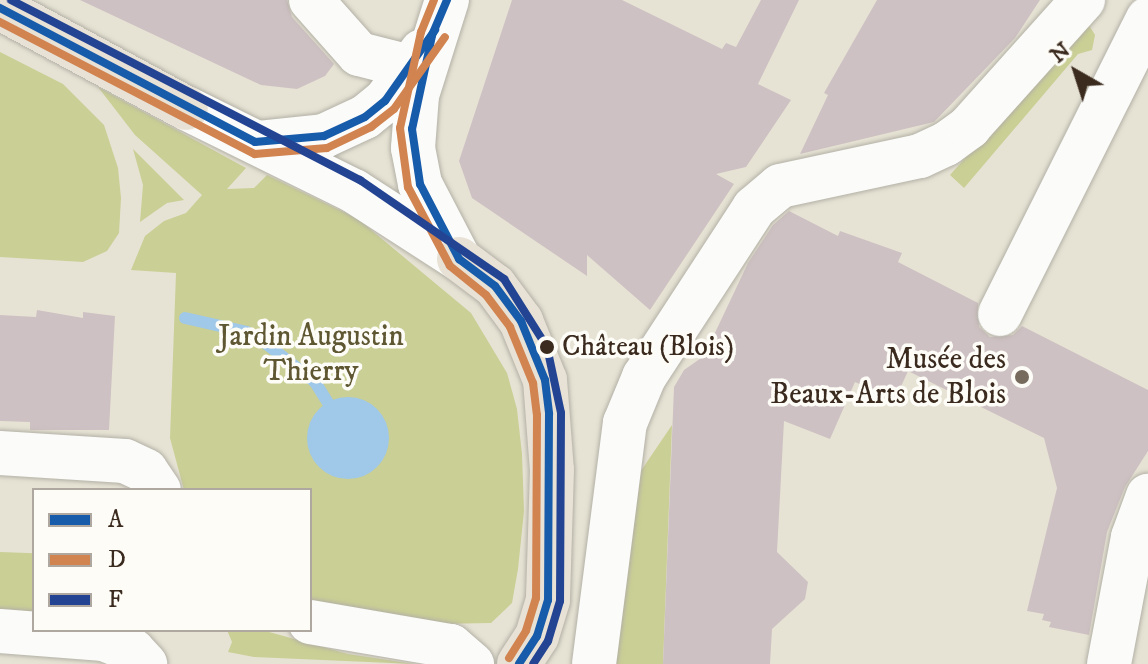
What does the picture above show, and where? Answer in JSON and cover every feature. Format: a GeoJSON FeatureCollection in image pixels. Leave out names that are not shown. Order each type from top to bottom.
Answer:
{"type":"FeatureCollection","features":[{"type":"Feature","properties":{"kind":"main road"},"geometry":{"type":"LineString","coordinates":[[0,8],[186,108]]}},
{"type":"Feature","properties":{"kind":"main road"},"geometry":{"type":"LineString","coordinates":[[459,259],[495,286],[521,321],[545,380],[552,470],[548,600],[537,636],[519,664]]}},
{"type":"Feature","properties":{"kind":"street"},"geometry":{"type":"LineString","coordinates":[[311,0],[359,54],[430,34]]}},
{"type":"Feature","properties":{"kind":"street"},"geometry":{"type":"LineString","coordinates":[[594,664],[625,423],[644,377],[754,208],[780,186],[920,156],[946,144],[969,127],[1083,0]]}},
{"type":"Feature","properties":{"kind":"street"},"geometry":{"type":"LineString","coordinates":[[1000,314],[1148,19]]}},
{"type":"Feature","properties":{"kind":"street"},"geometry":{"type":"LineString","coordinates":[[255,142],[299,142],[345,128],[385,101],[430,34]]}},
{"type":"Feature","properties":{"kind":"street"},"geometry":{"type":"LineString","coordinates":[[430,34],[417,95],[413,148],[420,184],[459,259]]}},
{"type":"Feature","properties":{"kind":"street"},"geometry":{"type":"LineString","coordinates":[[186,108],[354,191],[459,259]]}},
{"type":"Feature","properties":{"kind":"street"},"geometry":{"type":"LineString","coordinates":[[0,453],[113,460],[146,471],[158,488]]}},
{"type":"Feature","properties":{"kind":"street"},"geometry":{"type":"LineString","coordinates":[[1109,664],[1133,537],[1148,496]]}},
{"type":"Feature","properties":{"kind":"street"},"geometry":{"type":"LineString","coordinates":[[312,622],[451,646],[472,664]]}},
{"type":"Feature","properties":{"kind":"street"},"geometry":{"type":"LineString","coordinates":[[0,631],[104,639],[133,651],[145,664]]}},
{"type":"Feature","properties":{"kind":"green space"},"geometry":{"type":"Polygon","coordinates":[[[1087,22],[1095,35],[1092,50],[1078,54],[964,188],[950,175],[1087,22]]]}},
{"type":"Feature","properties":{"kind":"green space"},"geometry":{"type":"Polygon","coordinates":[[[0,52],[63,84],[104,125],[118,168],[121,198],[119,233],[107,251],[83,262],[0,257],[0,52]]]}},
{"type":"Feature","properties":{"kind":"green space","name":"Jardin Augustin Thierry"},"geometry":{"type":"Polygon","coordinates":[[[98,87],[246,168],[227,189],[254,188],[267,175],[358,219],[471,313],[507,373],[517,409],[522,454],[524,511],[512,603],[491,623],[436,624],[312,601],[312,488],[183,488],[170,438],[176,273],[131,270],[145,236],[164,221],[186,213],[202,195],[135,135],[98,87]]]}},
{"type":"Feature","properties":{"kind":"green space"},"geometry":{"type":"Polygon","coordinates":[[[133,149],[184,200],[167,203],[140,222],[143,185],[133,149]]]}},
{"type":"Feature","properties":{"kind":"green space"},"geometry":{"type":"Polygon","coordinates":[[[672,425],[663,664],[609,664],[632,484],[672,425]]]}},
{"type":"Feature","properties":{"kind":"green space"},"geometry":{"type":"Polygon","coordinates":[[[0,552],[32,553],[32,618],[0,617],[0,552]]]}},
{"type":"Feature","properties":{"kind":"green space"},"geometry":{"type":"Polygon","coordinates":[[[228,632],[269,632],[348,654],[414,664],[254,657],[228,652],[232,642],[228,632]]]}},
{"type":"Feature","properties":{"kind":"water"},"geometry":{"type":"Polygon","coordinates":[[[348,397],[364,400],[377,409],[386,422],[389,438],[386,454],[377,467],[364,476],[348,479],[332,476],[319,467],[310,454],[307,438],[310,422],[319,409],[332,400],[348,397]]]}},
{"type":"Feature","properties":{"kind":"building"},"geometry":{"type":"Polygon","coordinates":[[[80,0],[287,0],[292,17],[334,64],[325,76],[297,89],[261,85],[80,0]]]}},
{"type":"Feature","properties":{"kind":"building"},"geometry":{"type":"Polygon","coordinates":[[[512,0],[622,0],[722,49],[726,43],[736,47],[761,0],[799,0],[758,84],[791,100],[746,167],[716,174],[734,184],[650,310],[587,255],[587,276],[472,198],[459,161],[512,0]]]}},
{"type":"Feature","properties":{"kind":"building"},"geometry":{"type":"Polygon","coordinates":[[[877,0],[1040,0],[1015,38],[934,122],[800,154],[828,95],[824,93],[877,0]]]}},
{"type":"Feature","properties":{"kind":"building"},"geometry":{"type":"Polygon","coordinates":[[[789,211],[838,236],[840,231],[902,253],[898,262],[978,303],[979,327],[990,337],[1013,335],[1022,326],[1148,390],[1148,451],[1125,487],[1107,532],[1089,635],[1049,627],[1051,622],[1042,620],[1044,614],[1027,611],[1057,488],[1044,438],[908,371],[895,400],[855,382],[830,439],[784,421],[777,552],[808,582],[805,599],[772,629],[770,664],[663,664],[674,387],[684,370],[704,356],[748,263],[773,225],[789,211]]]}},
{"type":"Feature","properties":{"kind":"building"},"geometry":{"type":"Polygon","coordinates":[[[37,310],[83,318],[83,312],[115,316],[109,430],[30,430],[30,422],[0,421],[0,315],[36,317],[37,310]]]}},
{"type":"Feature","properties":{"kind":"waterway"},"geometry":{"type":"LineString","coordinates":[[185,318],[247,332]]}},
{"type":"Feature","properties":{"kind":"waterway"},"geometry":{"type":"LineString","coordinates":[[264,342],[315,382],[336,415]]}},
{"type":"Feature","properties":{"kind":"transit line","name":"F"},"geometry":{"type":"LineString","coordinates":[[11,0],[360,180],[504,279],[547,347],[561,413],[560,601],[548,641],[533,664]]}},
{"type":"Feature","properties":{"kind":"transit line","name":"D"},"geometry":{"type":"LineString","coordinates":[[434,0],[421,32],[400,128],[408,187],[450,266],[486,295],[510,327],[533,383],[537,415],[536,598],[526,631],[509,658]]}},
{"type":"Feature","properties":{"kind":"transit line","name":"A"},"geometry":{"type":"LineString","coordinates":[[447,0],[432,36],[412,129],[420,184],[459,259],[495,286],[521,321],[545,380],[549,414],[548,600],[537,636],[519,664]]}},
{"type":"Feature","properties":{"kind":"transit line","name":"A"},"geometry":{"type":"LineString","coordinates":[[0,8],[255,142],[324,136],[365,117],[385,101],[435,30]]}},
{"type":"Feature","properties":{"kind":"transit line","name":"D"},"geometry":{"type":"LineString","coordinates":[[0,22],[255,154],[327,148],[371,127],[394,109],[445,37]]}},
{"type":"Feature","properties":{"kind":"place","name":"Château (Blois)"},"geometry":{"type":"Point","coordinates":[547,347]}},
{"type":"Feature","properties":{"kind":"place","name":"Musée des Beaux-Arts de Blois"},"geometry":{"type":"Point","coordinates":[1022,377]}}]}
